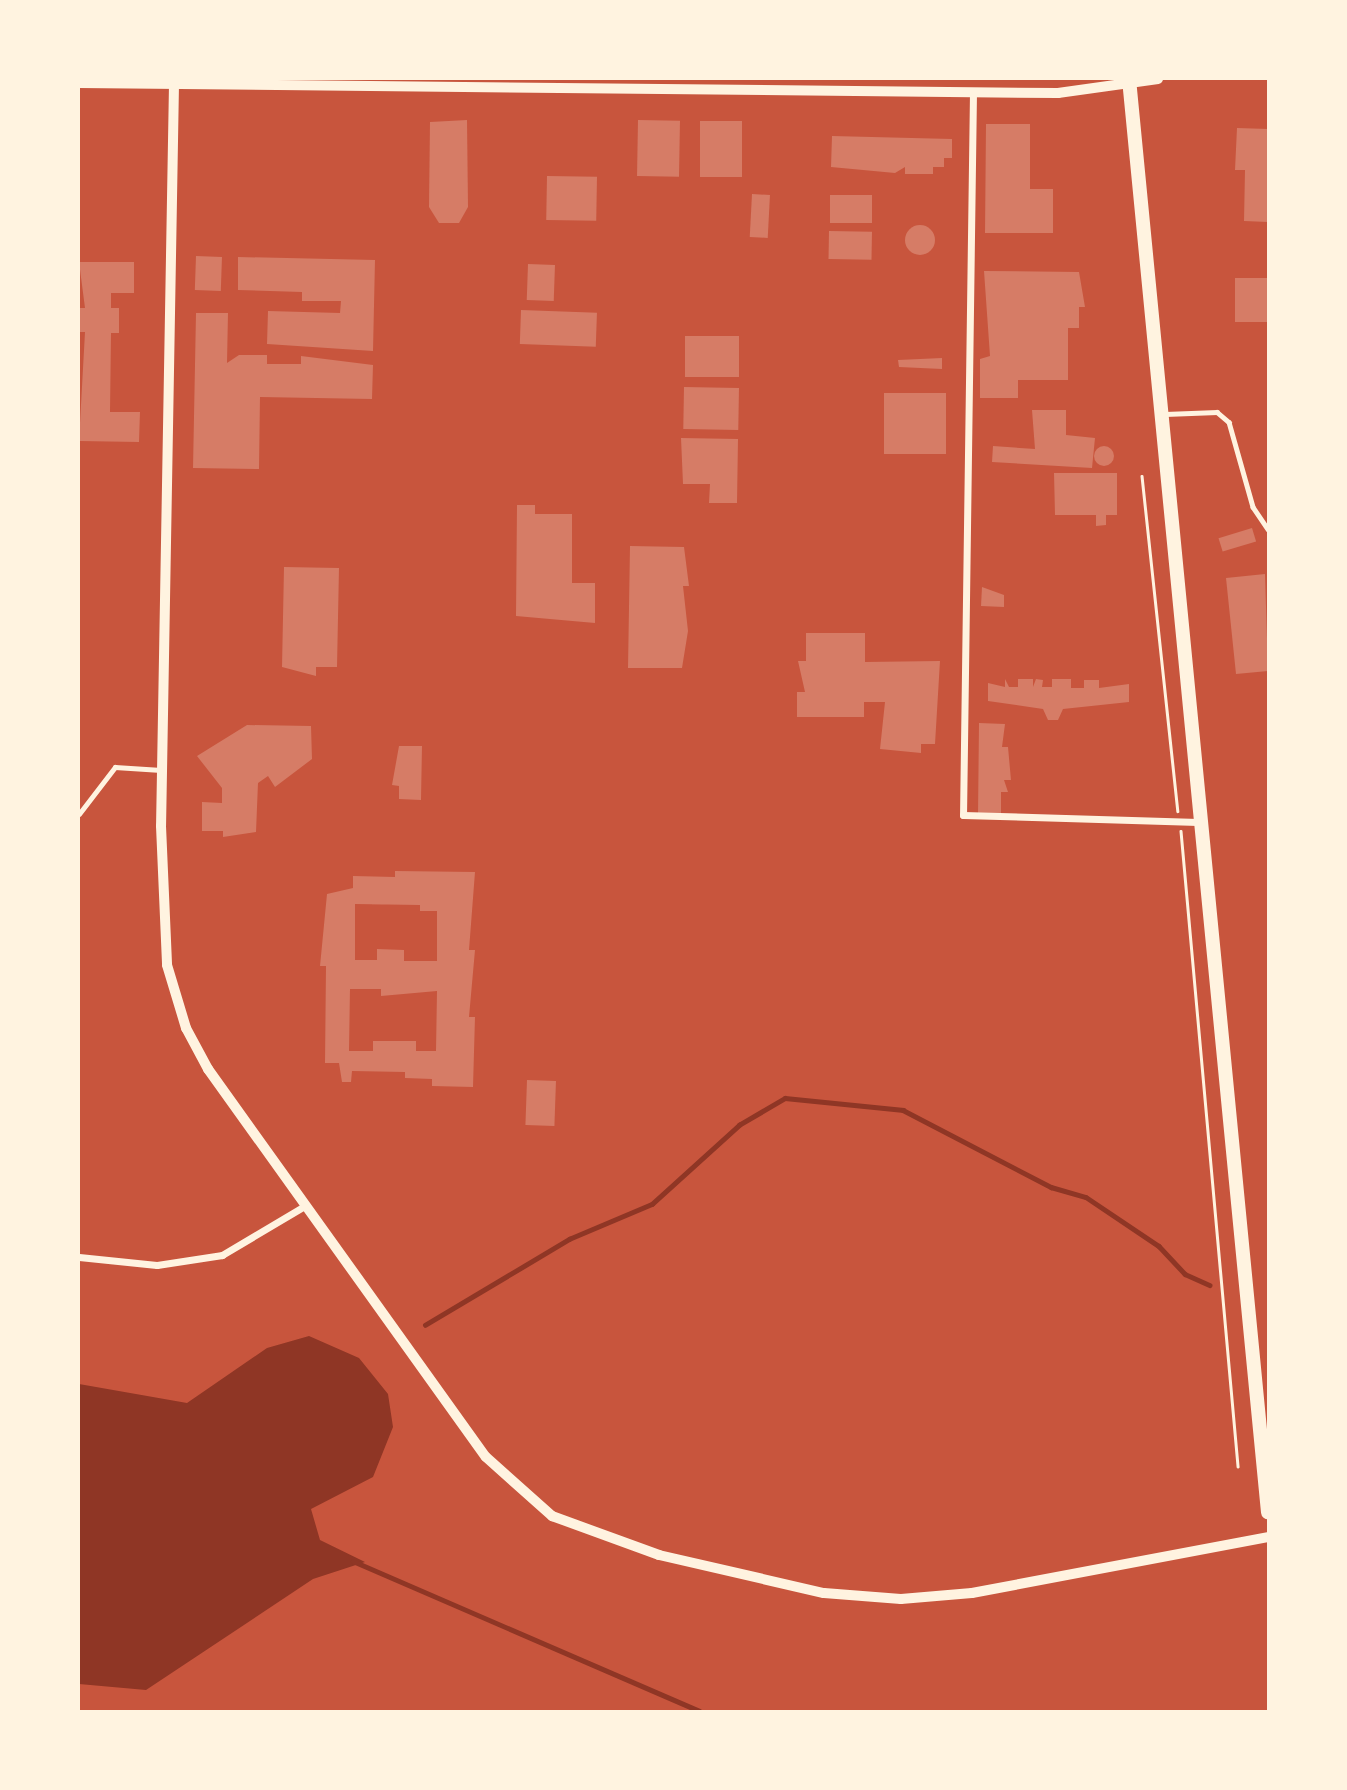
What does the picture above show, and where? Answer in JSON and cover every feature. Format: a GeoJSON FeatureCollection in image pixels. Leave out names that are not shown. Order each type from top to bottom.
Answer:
{"type":"FeatureCollection","features":[{"type":"Feature","properties":{"kind":"main road"},"geometry":{"type":"LineString","coordinates":[[1130,82],[1198,822],[1267,1481],[1268,1512]]}},
{"type":"Feature","properties":{"kind":"street"},"geometry":{"type":"LineString","coordinates":[[79,83],[602,83],[973,92],[1158,79]]}},
{"type":"Feature","properties":{"kind":"street"},"geometry":{"type":"LineString","coordinates":[[174,81],[162,770],[164,932],[175,1001],[208,1069],[303,1207],[486,1457],[552,1516],[659,1555],[824,1593],[901,1600],[985,1591],[1268,1537]]}},
{"type":"Feature","properties":{"kind":"street"},"geometry":{"type":"LineString","coordinates":[[973,92],[963,815],[1198,822]]}},
{"type":"Feature","properties":{"kind":"street"},"geometry":{"type":"LineString","coordinates":[[79,1257],[157,1265],[222,1255],[303,1207]]}},
{"type":"Feature","properties":{"kind":"lane"},"geometry":{"type":"LineString","coordinates":[[1161,414],[1202,410],[1229,422],[1253,507],[1268,529]]}},
{"type":"Feature","properties":{"kind":"lane"},"geometry":{"type":"LineString","coordinates":[[79,814],[115,767],[162,770]]}},
{"type":"Feature","properties":{"kind":"path"},"geometry":{"type":"LineString","coordinates":[[1142,477],[1179,822],[1238,1465]]}},
{"type":"Feature","properties":{"kind":"shaded area"},"geometry":{"type":"Polygon","coordinates":[[[309,1336],[359,1358],[388,1394],[393,1427],[373,1477],[311,1509],[320,1540],[365,1562],[313,1579],[146,1690],[79,1684],[79,1384],[187,1403],[267,1348],[309,1336]]]}},
{"type":"Feature","properties":{"kind":"building"},"geometry":{"type":"Polygon","coordinates":[[[467,120],[468,207],[459,223],[439,223],[429,207],[430,122],[467,120]]]}},
{"type":"Feature","properties":{"kind":"building"},"geometry":{"type":"Polygon","coordinates":[[[638,120],[680,121],[679,177],[637,176],[638,120]]]}},
{"type":"Feature","properties":{"kind":"building"},"geometry":{"type":"Polygon","coordinates":[[[700,121],[742,121],[742,177],[700,177],[700,121]]]}},
{"type":"Feature","properties":{"kind":"building"},"geometry":{"type":"Polygon","coordinates":[[[986,124],[1030,124],[1030,189],[1053,189],[1053,233],[985,233],[986,124]]]}},
{"type":"Feature","properties":{"kind":"building"},"geometry":{"type":"Polygon","coordinates":[[[1237,128],[1268,129],[1268,222],[1244,221],[1245,170],[1235,170],[1237,128]]]}},
{"type":"Feature","properties":{"kind":"building"},"geometry":{"type":"Polygon","coordinates":[[[832,136],[952,139],[952,158],[944,158],[944,167],[933,167],[933,174],[905,174],[905,167],[895,173],[831,167],[832,136]]]}},
{"type":"Feature","properties":{"kind":"building"},"geometry":{"type":"Polygon","coordinates":[[[547,176],[597,177],[596,221],[546,220],[547,176]]]}},
{"type":"Feature","properties":{"kind":"building"},"geometry":{"type":"Polygon","coordinates":[[[752,194],[770,195],[768,238],[750,237],[752,194]]]}},
{"type":"Feature","properties":{"kind":"building"},"geometry":{"type":"Polygon","coordinates":[[[830,195],[872,195],[872,223],[830,223],[830,195]]]}},
{"type":"Feature","properties":{"kind":"building"},"geometry":{"type":"Polygon","coordinates":[[[920,225],[930,230],[935,240],[930,250],[920,255],[910,250],[905,240],[910,230],[920,225]]]}},
{"type":"Feature","properties":{"kind":"building"},"geometry":{"type":"Polygon","coordinates":[[[829,231],[872,232],[872,260],[829,259],[829,231]]]}},
{"type":"Feature","properties":{"kind":"building"},"geometry":{"type":"Polygon","coordinates":[[[196,256],[222,257],[221,291],[195,290],[196,256]]]}},
{"type":"Feature","properties":{"kind":"building"},"geometry":{"type":"Polygon","coordinates":[[[238,257],[375,260],[373,351],[267,344],[268,311],[340,313],[341,301],[302,301],[302,292],[238,290],[238,257]]]}},
{"type":"Feature","properties":{"kind":"building"},"geometry":{"type":"Polygon","coordinates":[[[79,262],[134,262],[134,293],[111,293],[111,308],[119,308],[119,333],[111,333],[110,412],[140,412],[139,442],[79,441],[85,332],[79,332],[79,308],[85,308],[79,262]]]}},
{"type":"Feature","properties":{"kind":"building"},"geometry":{"type":"Polygon","coordinates":[[[528,264],[555,265],[554,301],[527,300],[528,264]]]}},
{"type":"Feature","properties":{"kind":"building"},"geometry":{"type":"Polygon","coordinates":[[[984,271],[1079,272],[1085,307],[1079,307],[1079,328],[1068,328],[1068,380],[1018,380],[1018,398],[980,398],[980,359],[990,356],[984,271]]]}},
{"type":"Feature","properties":{"kind":"building"},"geometry":{"type":"Polygon","coordinates":[[[1235,278],[1268,278],[1268,322],[1235,322],[1235,278]]]}},
{"type":"Feature","properties":{"kind":"building"},"geometry":{"type":"Polygon","coordinates":[[[521,310],[597,313],[596,347],[520,344],[521,310]]]}},
{"type":"Feature","properties":{"kind":"building"},"geometry":{"type":"Polygon","coordinates":[[[196,313],[228,313],[227,363],[239,355],[267,355],[267,364],[301,364],[301,356],[373,365],[372,399],[260,397],[259,469],[193,468],[196,313]]]}},
{"type":"Feature","properties":{"kind":"building"},"geometry":{"type":"Polygon","coordinates":[[[685,336],[739,336],[739,377],[685,377],[685,336]]]}},
{"type":"Feature","properties":{"kind":"building"},"geometry":{"type":"Polygon","coordinates":[[[942,358],[942,369],[899,367],[898,360],[942,358]]]}},
{"type":"Feature","properties":{"kind":"building"},"geometry":{"type":"Polygon","coordinates":[[[684,387],[739,388],[738,430],[683,429],[684,387]]]}},
{"type":"Feature","properties":{"kind":"building"},"geometry":{"type":"Polygon","coordinates":[[[884,393],[946,393],[946,454],[884,454],[884,393]]]}},
{"type":"Feature","properties":{"kind":"building"},"geometry":{"type":"Polygon","coordinates":[[[1032,410],[1066,410],[1066,435],[1095,438],[1092,468],[992,462],[993,446],[1035,449],[1032,410]]]}},
{"type":"Feature","properties":{"kind":"building"},"geometry":{"type":"Polygon","coordinates":[[[681,438],[738,439],[737,503],[709,503],[710,484],[683,484],[681,438]]]}},
{"type":"Feature","properties":{"kind":"building"},"geometry":{"type":"Polygon","coordinates":[[[1100,446],[1108,446],[1114,456],[1108,466],[1100,466],[1094,460],[1094,452],[1100,446]]]}},
{"type":"Feature","properties":{"kind":"building"},"geometry":{"type":"Polygon","coordinates":[[[1054,473],[1117,473],[1117,515],[1106,515],[1106,525],[1096,526],[1096,515],[1055,515],[1054,473]]]}},
{"type":"Feature","properties":{"kind":"building"},"geometry":{"type":"Polygon","coordinates":[[[517,505],[535,505],[535,514],[572,514],[572,583],[595,583],[595,623],[516,616],[517,505]]]}},
{"type":"Feature","properties":{"kind":"building"},"geometry":{"type":"Polygon","coordinates":[[[1252,528],[1256,541],[1223,552],[1219,538],[1252,528]]]}},
{"type":"Feature","properties":{"kind":"building"},"geometry":{"type":"Polygon","coordinates":[[[630,546],[684,547],[689,586],[683,586],[688,631],[682,668],[628,668],[630,546]]]}},
{"type":"Feature","properties":{"kind":"building"},"geometry":{"type":"Polygon","coordinates":[[[284,567],[339,568],[337,667],[316,667],[316,676],[282,667],[284,567]]]}},
{"type":"Feature","properties":{"kind":"building"},"geometry":{"type":"Polygon","coordinates":[[[1265,574],[1268,671],[1236,674],[1226,578],[1265,574]]]}},
{"type":"Feature","properties":{"kind":"building"},"geometry":{"type":"Polygon","coordinates":[[[982,587],[1004,595],[1004,607],[981,606],[982,587]]]}},
{"type":"Feature","properties":{"kind":"building"},"geometry":{"type":"Polygon","coordinates":[[[806,633],[865,633],[865,662],[940,661],[935,744],[921,744],[921,753],[880,749],[885,702],[864,702],[864,717],[797,717],[797,692],[805,692],[798,661],[806,661],[806,633]]]}},
{"type":"Feature","properties":{"kind":"building"},"geometry":{"type":"Polygon","coordinates":[[[1005,679],[1009,687],[1018,687],[1018,679],[1033,679],[1033,687],[1036,679],[1043,680],[1042,687],[1052,687],[1052,679],[1071,679],[1071,688],[1084,688],[1084,680],[1099,680],[1099,688],[1129,684],[1129,702],[1063,709],[1058,720],[1048,720],[1043,709],[988,701],[988,683],[1005,687],[1005,679]]]}},
{"type":"Feature","properties":{"kind":"building"},"geometry":{"type":"Polygon","coordinates":[[[979,723],[1005,724],[1002,747],[1008,747],[1011,780],[1004,780],[1008,792],[1001,792],[1001,815],[978,815],[979,723]]]}},
{"type":"Feature","properties":{"kind":"building"},"geometry":{"type":"Polygon","coordinates":[[[247,725],[311,726],[312,759],[275,787],[268,776],[258,783],[256,832],[223,837],[223,831],[202,831],[202,802],[222,803],[222,788],[197,756],[247,725]]]}},
{"type":"Feature","properties":{"kind":"building"},"geometry":{"type":"Polygon","coordinates":[[[399,746],[422,746],[421,800],[399,799],[399,786],[392,785],[399,746]]]}},
{"type":"Feature","properties":{"kind":"building"},"geometry":{"type":"Polygon","coordinates":[[[395,871],[475,872],[469,950],[475,950],[469,1017],[475,1017],[473,1087],[432,1086],[432,1079],[405,1078],[405,1072],[352,1071],[351,1082],[342,1082],[339,1063],[325,1063],[326,966],[320,966],[327,894],[353,888],[353,876],[395,877],[395,871]],[[355,904],[355,960],[377,960],[377,949],[404,950],[404,961],[437,961],[437,911],[420,911],[420,905],[355,904]],[[350,989],[349,1051],[373,1051],[373,1041],[416,1041],[416,1051],[436,1051],[437,991],[381,996],[381,989],[350,989]]]}},
{"type":"Feature","properties":{"kind":"building"},"geometry":{"type":"Polygon","coordinates":[[[527,1080],[556,1081],[554,1126],[525,1125],[527,1080]]]}},
{"type":"Feature","properties":{"kind":"waterway"},"geometry":{"type":"LineString","coordinates":[[425,1325],[569,1239],[652,1204],[739,1125],[785,1098],[903,1110],[1051,1187],[1086,1197],[1159,1246],[1185,1274],[1210,1285]]}},
{"type":"Feature","properties":{"kind":"waterway"},"geometry":{"type":"LineString","coordinates":[[353,1561],[699,1711]]}}]}
